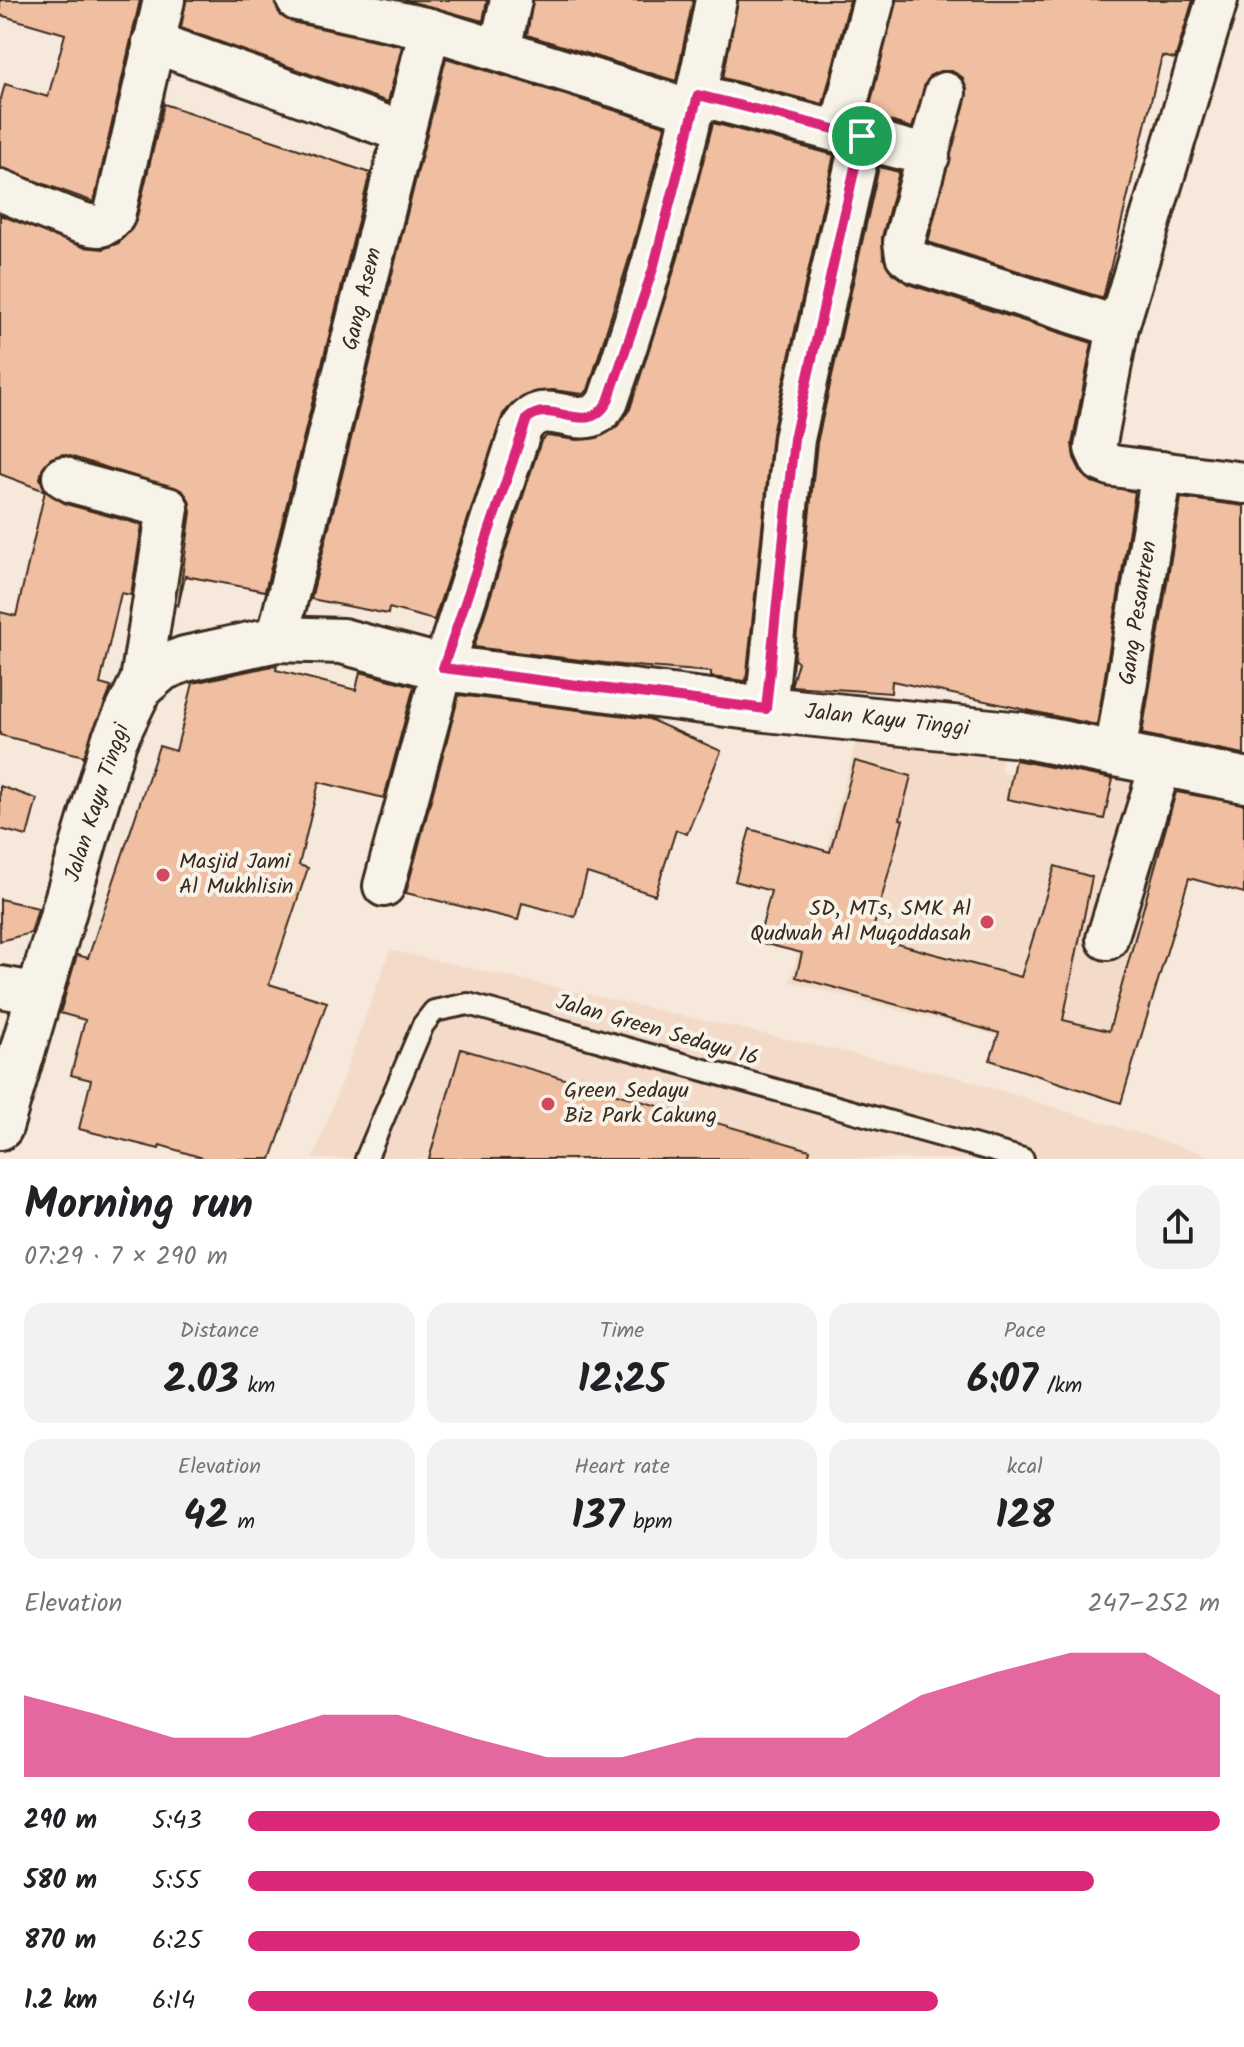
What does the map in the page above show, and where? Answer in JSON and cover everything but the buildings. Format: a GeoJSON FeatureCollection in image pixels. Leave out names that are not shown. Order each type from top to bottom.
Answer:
{"type":"FeatureCollection","features":[{"type":"Feature","properties":{"kind":"street"},"geometry":{"type":"LineString","coordinates":[[0,190],[98,226],[114,216],[164,0]]}},
{"type":"Feature","properties":{"kind":"street"},"geometry":{"type":"LineString","coordinates":[[297,0],[430,29],[696,103],[851,133],[929,156]]}},
{"type":"Feature","properties":{"kind":"street"},"geometry":{"type":"LineString","coordinates":[[500,49],[511,0]]}},
{"type":"Feature","properties":{"kind":"street"},"geometry":{"type":"LineString","coordinates":[[384,886],[443,668],[527,419],[542,411],[589,419],[603,411],[608,401],[653,269],[696,103],[716,0]]}},
{"type":"Feature","properties":{"kind":"street"},"geometry":{"type":"LineString","coordinates":[[766,709],[794,439],[874,0]]}},
{"type":"Feature","properties":{"kind":"street"},"geometry":{"type":"LineString","coordinates":[[1217,0],[1118,327],[1097,455],[1113,466],[1244,483]]}},
{"type":"Feature","properties":{"kind":"street","name":"Gang Asem"},"geometry":{"type":"LineString","coordinates":[[277,639],[430,29]]}},
{"type":"Feature","properties":{"kind":"street"},"geometry":{"type":"LineString","coordinates":[[153,42],[403,132]]}},
{"type":"Feature","properties":{"kind":"street"},"geometry":{"type":"LineString","coordinates":[[945,93],[904,242],[906,255],[915,262],[1118,327]]}},
{"type":"Feature","properties":{"kind":"street","name":"Gang Pesantren"},"geometry":{"type":"LineString","coordinates":[[1115,754],[1162,472]]}},
{"type":"Feature","properties":{"kind":"street"},"geometry":{"type":"LineString","coordinates":[[63,477],[168,508],[140,687]]}},
{"type":"Feature","properties":{"kind":"street","name":"Jalan Kayu Tinggi"},"geometry":{"type":"LineString","coordinates":[[0,1127],[20,990],[114,741],[140,687],[162,668],[185,659],[277,639],[342,641],[443,668],[766,709],[1021,735],[1244,780]]}},
{"type":"Feature","properties":{"kind":"street"},"geometry":{"type":"LineString","coordinates":[[1107,939],[1161,764]]}},
{"type":"Feature","properties":{"kind":"lane","name":"Jalan Green Sedayu 16"},"geometry":{"type":"LineString","coordinates":[[366,1159],[423,1025],[434,1011],[468,1004],[1023,1159]]}},
{"type":"Feature","properties":{"kind":"shaded area","name":"SD, MTs, SMK Al Qudwah Al Muqoddasah"},"geometry":{"type":"Polygon","coordinates":[[[869,694],[1011,710],[1000,771],[1101,791],[1115,723],[1213,747],[1150,988],[1120,1073],[984,1032],[790,982],[869,694]]]}},
{"type":"Feature","properties":{"kind":"shaded area"},"geometry":{"type":"Polygon","coordinates":[[[390,950],[957,1077],[1220,1159],[313,1159],[390,950]]]}},
{"type":"Feature","properties":{"kind":"place","name":"Masjid Jami Al Mukhlisin"},"geometry":{"type":"Point","coordinates":[163,875]}},
{"type":"Feature","properties":{"kind":"place","name":"SD, MTs, SMK Al Qudwah Al Muqoddasah"},"geometry":{"type":"Point","coordinates":[987,922]}},
{"type":"Feature","properties":{"kind":"place","name":"Green Sedayu Biz Park Cakung"},"geometry":{"type":"Point","coordinates":[548,1104]}},
{"type":"Feature","properties":{"kind":"route"},"geometry":{"type":"LineString","coordinates":[[698,95],[862,136],[794,439],[766,709],[443,668],[521,429],[527,419],[533,413],[542,411],[589,419],[603,411],[608,401],[653,269],[698,95]]}}]}
